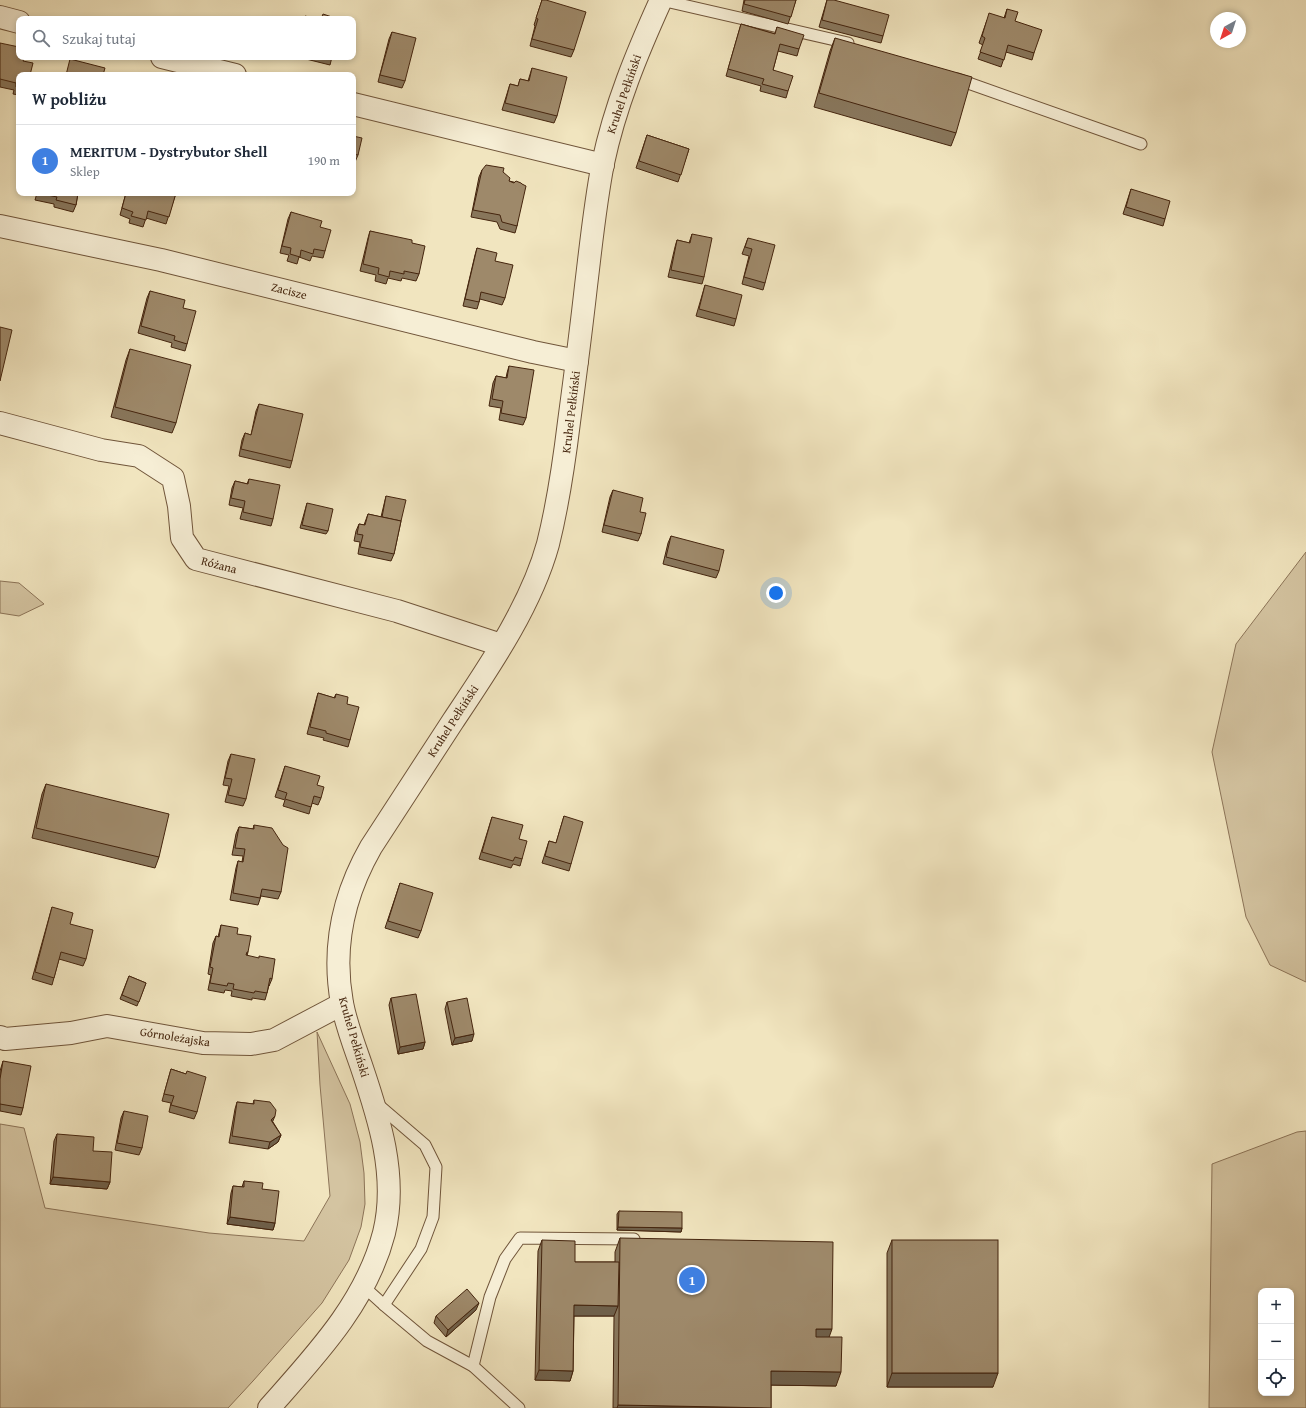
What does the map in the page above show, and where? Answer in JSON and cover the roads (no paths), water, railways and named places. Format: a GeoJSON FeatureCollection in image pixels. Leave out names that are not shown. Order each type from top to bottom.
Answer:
{"type":"FeatureCollection","features":[{"type":"Feature","properties":{"kind":"street","name":"Kruhel Pełkiński"},"geometry":{"type":"LineString","coordinates":[[269,1408],[332,1334],[349,1310],[363,1286],[384,1233],[387,1212],[388,1172],[382,1134],[373,1100],[353,1042],[342,1004],[339,981],[339,945],[345,906],[357,874],[371,847],[478,684],[526,601],[538,573],[558,502],[591,244],[603,165],[622,93],[661,0]]}},
{"type":"Feature","properties":{"kind":"street"},"geometry":{"type":"LineString","coordinates":[[0,18],[16,21]]}},
{"type":"Feature","properties":{"kind":"street"},"geometry":{"type":"LineString","coordinates":[[174,60],[223,72]]}},
{"type":"Feature","properties":{"kind":"street"},"geometry":{"type":"LineString","coordinates":[[356,105],[603,165]]}},
{"type":"Feature","properties":{"kind":"street","name":"Zacisze"},"geometry":{"type":"LineString","coordinates":[[0,226],[161,260],[533,352],[577,361]]}},
{"type":"Feature","properties":{"kind":"street","name":"Różana"},"geometry":{"type":"LineString","coordinates":[[0,423],[101,450],[139,456],[173,478],[179,506],[182,538],[196,559],[397,611],[501,645]]}},
{"type":"Feature","properties":{"kind":"street","name":"Górnoleżajska"},"geometry":{"type":"LineString","coordinates":[[0,1037],[5,1039],[71,1033],[107,1026],[203,1043],[251,1044],[274,1040],[342,1004]]}},
{"type":"Feature","properties":{"kind":"lane"},"geometry":{"type":"LineString","coordinates":[[661,0],[860,46]]}},
{"type":"Feature","properties":{"kind":"lane"},"geometry":{"type":"LineString","coordinates":[[949,76],[1141,144]]}},
{"type":"Feature","properties":{"kind":"lane"},"geometry":{"type":"LineString","coordinates":[[373,1100],[425,1145],[436,1167],[433,1217],[421,1249],[384,1305]]}},
{"type":"Feature","properties":{"kind":"lane"},"geometry":{"type":"LineString","coordinates":[[473,1366],[490,1297],[505,1259],[520,1238],[648,1240]]}},
{"type":"Feature","properties":{"kind":"lane"},"geometry":{"type":"LineString","coordinates":[[363,1286],[427,1341],[473,1366],[519,1408]]}},
{"type":"Feature","properties":{"kind":"place","name":"MERITUM - Dystrybutor Shell"},"geometry":{"type":"Point","coordinates":[692,1280]}}]}
